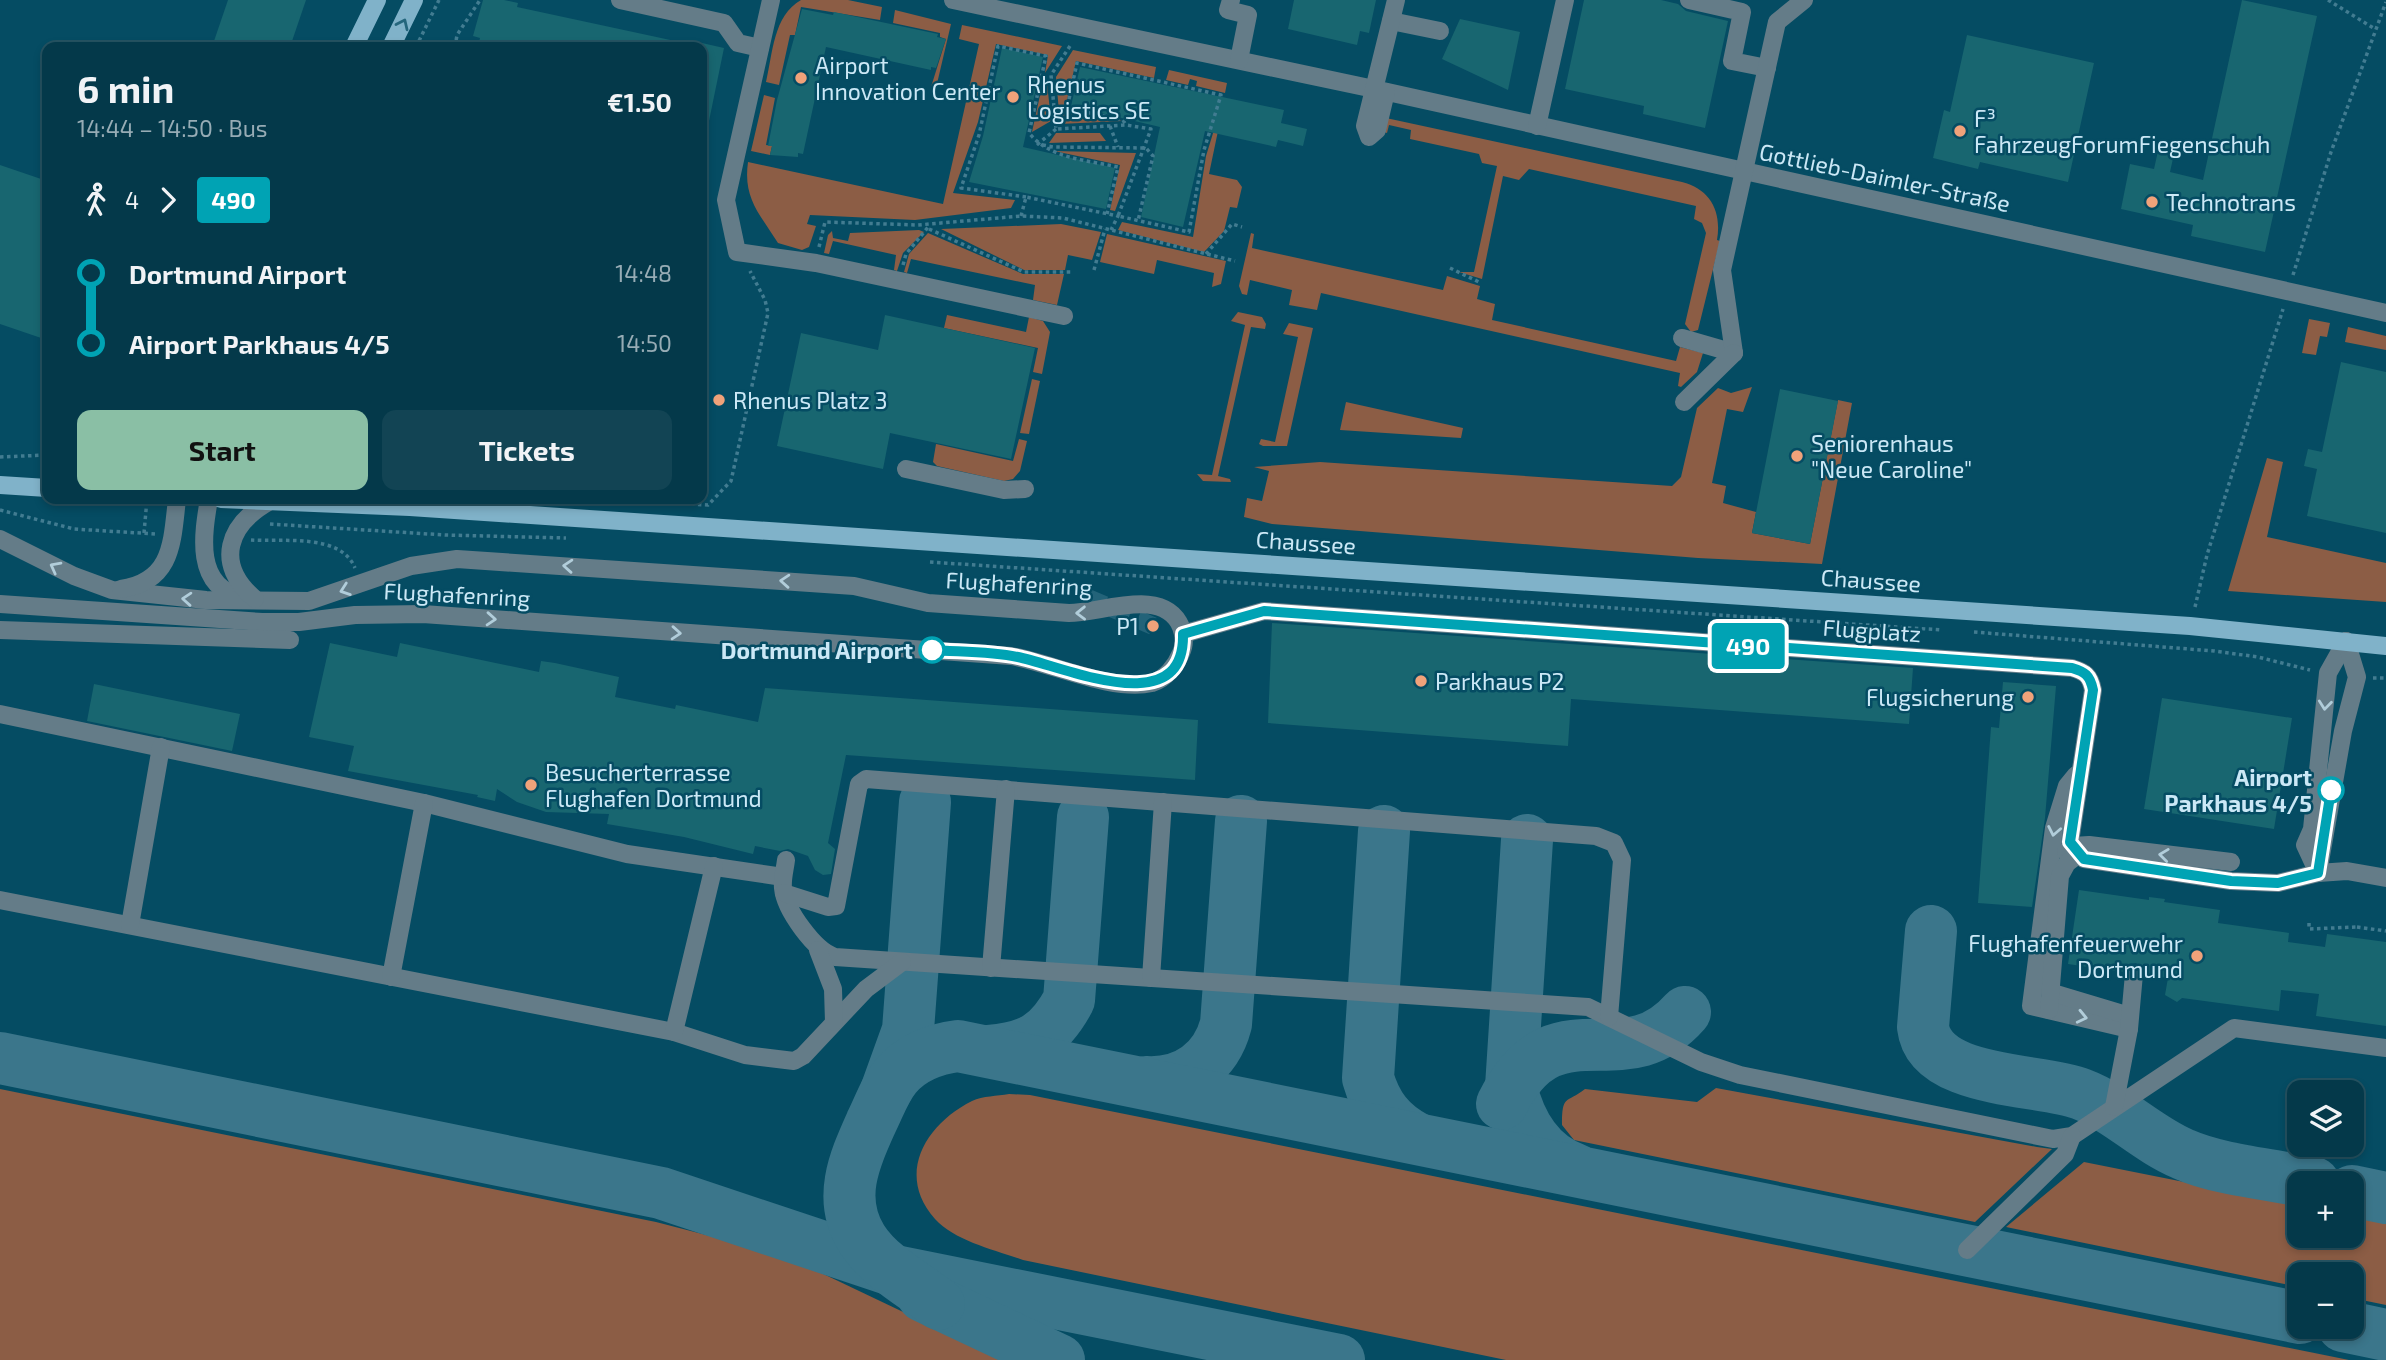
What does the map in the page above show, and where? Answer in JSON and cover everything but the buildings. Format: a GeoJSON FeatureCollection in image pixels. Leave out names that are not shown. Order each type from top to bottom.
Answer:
{"type":"FeatureCollection","features":[{"type":"Feature","properties":{"kind":"main road"},"geometry":{"type":"LineString","coordinates":[[356,42],[377,0]]}},
{"type":"Feature","properties":{"kind":"main road"},"geometry":{"type":"LineString","coordinates":[[393,42],[414,0]]}},
{"type":"Feature","properties":{"kind":"main road"},"geometry":{"type":"LineString","coordinates":[[0,485],[42,488]]}},
{"type":"Feature","properties":{"kind":"main road","name":"Chaussee"},"geometry":{"type":"LineString","coordinates":[[366,504],[2190,626],[2386,646]]}},
{"type":"Feature","properties":{"kind":"street"},"geometry":{"type":"LineString","coordinates":[[620,0],[724,23],[738,43],[760,47]]}},
{"type":"Feature","properties":{"kind":"street"},"geometry":{"type":"LineString","coordinates":[[771,0],[726,200],[737,252],[816,263],[1064,316]]}},
{"type":"Feature","properties":{"kind":"street"},"geometry":{"type":"LineString","coordinates":[[1231,0],[1228,10],[1248,15],[1239,60]]}},
{"type":"Feature","properties":{"kind":"street"},"geometry":{"type":"LineString","coordinates":[[1380,90],[1396,0]]}},
{"type":"Feature","properties":{"kind":"street"},"geometry":{"type":"LineString","coordinates":[[1537,125],[1565,0]]}},
{"type":"Feature","properties":{"kind":"street"},"geometry":{"type":"LineString","coordinates":[[1689,0],[1742,12],[1732,61],[1767,68]]}},
{"type":"Feature","properties":{"kind":"street"},"geometry":{"type":"LineString","coordinates":[[1734,353],[1722,270],[1777,22],[1804,0]]}},
{"type":"Feature","properties":{"kind":"street","name":"Gottlieb-Daimler-Straße"},"geometry":{"type":"LineString","coordinates":[[965,1],[2386,313]]}},
{"type":"Feature","properties":{"kind":"street"},"geometry":{"type":"LineString","coordinates":[[1391,21],[1440,31]]}},
{"type":"Feature","properties":{"kind":"street"},"geometry":{"type":"LineString","coordinates":[[1682,338],[1734,353]]}},
{"type":"Feature","properties":{"kind":"street"},"geometry":{"type":"LineString","coordinates":[[1684,402],[1734,353]]}},
{"type":"Feature","properties":{"kind":"street"},"geometry":{"type":"LineString","coordinates":[[906,469],[1004,490],[1025,489]]}},
{"type":"Feature","properties":{"kind":"street"},"geometry":{"type":"LineString","coordinates":[[112,590],[139,585],[163,566],[173,534],[176,504]]}},
{"type":"Feature","properties":{"kind":"street","name":"Flughafenring"},"geometry":{"type":"LineString","coordinates":[[208,504],[203,543],[211,578],[235,595],[256,599]]}},
{"type":"Feature","properties":{"kind":"street"},"geometry":{"type":"LineString","coordinates":[[256,599],[244,589],[232,570],[230,551],[233,539],[249,513],[265,504]]}},
{"type":"Feature","properties":{"kind":"street","name":"Flughafenring"},"geometry":{"type":"LineString","coordinates":[[0,539],[74,576],[112,590],[206,600],[309,601],[411,566],[457,559],[853,586],[928,603],[1069,613],[1091,613],[1146,604],[1170,612],[1177,618],[1183,634],[1182,650],[1166,675],[1151,683],[1137,684],[1087,676],[1011,656],[423,614],[355,615],[299,622],[262,622],[0,604]]}},
{"type":"Feature","properties":{"kind":"street","name":"Flugplatz"},"geometry":{"type":"LineString","coordinates":[[1183,634],[1264,611],[2072,668],[2085,672],[2091,679],[2093,690],[2070,842],[2076,850]]}},
{"type":"Feature","properties":{"kind":"street"},"geometry":{"type":"LineString","coordinates":[[0,630],[290,640]]}},
{"type":"Feature","properties":{"kind":"street"},"geometry":{"type":"LineString","coordinates":[[2318,873],[2305,845],[2312,829],[2328,673],[2346,641]]}},
{"type":"Feature","properties":{"kind":"street"},"geometry":{"type":"LineString","coordinates":[[2318,873],[2326,818],[2357,677],[2346,641]]}},
{"type":"Feature","properties":{"kind":"street"},"geometry":{"type":"LineString","coordinates":[[0,714],[424,803],[627,854],[784,877],[828,907],[836,906],[862,779],[1606,838],[1620,851],[1622,860],[1609,1017]]}},
{"type":"Feature","properties":{"kind":"street"},"geometry":{"type":"LineString","coordinates":[[130,925],[161,747]]}},
{"type":"Feature","properties":{"kind":"street"},"geometry":{"type":"LineString","coordinates":[[2081,770],[2067,786],[2057,818],[2031,1006],[2049,1001],[2130,1022]]}},
{"type":"Feature","properties":{"kind":"street"},"geometry":{"type":"LineString","coordinates":[[991,968],[1006,789]]}},
{"type":"Feature","properties":{"kind":"street"},"geometry":{"type":"LineString","coordinates":[[1151,978],[1163,802]]}},
{"type":"Feature","properties":{"kind":"street"},"geometry":{"type":"LineString","coordinates":[[391,977],[424,803]]}},
{"type":"Feature","properties":{"kind":"street"},"geometry":{"type":"LineString","coordinates":[[2050,867],[2076,850],[2090,845],[2231,862]]}},
{"type":"Feature","properties":{"kind":"street"},"geometry":{"type":"LineString","coordinates":[[2076,850],[2084,859],[2231,881],[2278,883],[2318,873],[2347,872],[2386,878]]}},
{"type":"Feature","properties":{"kind":"street"},"geometry":{"type":"LineString","coordinates":[[2049,1001],[2060,876],[2076,850]]}},
{"type":"Feature","properties":{"kind":"street"},"geometry":{"type":"LineString","coordinates":[[674,1032],[714,866]]}},
{"type":"Feature","properties":{"kind":"street"},"geometry":{"type":"LineString","coordinates":[[784,877],[789,907],[818,950],[834,989],[834,1022]]}},
{"type":"Feature","properties":{"kind":"street"},"geometry":{"type":"LineString","coordinates":[[0,900],[674,1032],[745,1055],[786,1062],[803,1056],[866,989],[902,962]]}},
{"type":"Feature","properties":{"kind":"street"},"geometry":{"type":"LineString","coordinates":[[818,950],[835,957],[902,962],[1588,1007],[1701,1062],[1740,1075],[2053,1139],[2072,1136],[2234,1028],[2386,1048]]}},
{"type":"Feature","properties":{"kind":"street"},"geometry":{"type":"LineString","coordinates":[[2114,1107],[2130,1022],[2134,974]]}},
{"type":"Feature","properties":{"kind":"street"},"geometry":{"type":"LineString","coordinates":[[1966,1250],[2064,1154],[2072,1136]]}},
{"type":"Feature","properties":{"kind":"path"},"geometry":{"type":"LineString","coordinates":[[418,42],[439,0]]}},
{"type":"Feature","properties":{"kind":"path"},"geometry":{"type":"LineString","coordinates":[[456,42],[457,35],[480,0]]}},
{"type":"Feature","properties":{"kind":"path"},"geometry":{"type":"LineString","coordinates":[[2328,0],[2375,29]]}},
{"type":"Feature","properties":{"kind":"path"},"geometry":{"type":"LineString","coordinates":[[2190,626],[2207,555],[2331,152],[2386,2]]}},
{"type":"Feature","properties":{"kind":"path"},"geometry":{"type":"LineString","coordinates":[[1107,214],[1118,167],[1052,152],[1038,144],[1029,133],[1046,56],[998,46],[979,135],[961,188],[1026,197],[1189,232],[1204,150],[1221,95],[1077,63],[1068,108],[1124,120],[1126,125]]}},
{"type":"Feature","properties":{"kind":"path"},"geometry":{"type":"LineString","coordinates":[[1056,129],[1051,75],[1070,46]]}},
{"type":"Feature","properties":{"kind":"path"},"geometry":{"type":"LineString","coordinates":[[1038,144],[1056,129],[1126,125],[1151,129],[1146,148],[1111,230]]}},
{"type":"Feature","properties":{"kind":"path"},"geometry":{"type":"LineString","coordinates":[[1110,126],[1118,147]]}},
{"type":"Feature","properties":{"kind":"path"},"geometry":{"type":"LineString","coordinates":[[1038,144],[1053,147],[1146,148],[1153,156],[1138,221]]}},
{"type":"Feature","properties":{"kind":"path"},"geometry":{"type":"LineString","coordinates":[[1021,216],[1026,197]]}},
{"type":"Feature","properties":{"kind":"path"},"geometry":{"type":"LineString","coordinates":[[816,263],[825,222],[929,226],[1021,216],[1063,219],[1235,261]]}},
{"type":"Feature","properties":{"kind":"path"},"geometry":{"type":"LineString","coordinates":[[1206,254],[1232,225],[1242,227]]}},
{"type":"Feature","properties":{"kind":"path"},"geometry":{"type":"LineString","coordinates":[[929,226],[1024,272],[1073,272]]}},
{"type":"Feature","properties":{"kind":"path"},"geometry":{"type":"LineString","coordinates":[[899,281],[906,254],[929,226]]}},
{"type":"Feature","properties":{"kind":"path"},"geometry":{"type":"LineString","coordinates":[[1094,270],[1105,229]]}},
{"type":"Feature","properties":{"kind":"path"},"geometry":{"type":"LineString","coordinates":[[690,504],[708,505],[731,481],[768,313],[756,280],[737,252]]}},
{"type":"Feature","properties":{"kind":"path"},"geometry":{"type":"LineString","coordinates":[[1450,268],[1481,283]]}},
{"type":"Feature","properties":{"kind":"path"},"geometry":{"type":"LineString","coordinates":[[0,457],[42,455]]}},
{"type":"Feature","properties":{"kind":"path"},"geometry":{"type":"LineString","coordinates":[[0,510],[74,529],[144,533],[147,504]]}},
{"type":"Feature","properties":{"kind":"path"},"geometry":{"type":"LineString","coordinates":[[262,523],[445,536],[576,538]]}},
{"type":"Feature","properties":{"kind":"path"},"geometry":{"type":"LineString","coordinates":[[233,539],[332,545],[349,558],[358,574]]}},
{"type":"Feature","properties":{"kind":"path"},"geometry":{"type":"LineString","coordinates":[[926,562],[1954,630]]}},
{"type":"Feature","properties":{"kind":"path"},"geometry":{"type":"LineString","coordinates":[[1966,631],[2258,656],[2328,673]]}},
{"type":"Feature","properties":{"kind":"path"},"geometry":{"type":"LineString","coordinates":[[2357,677],[2386,678]]}},
{"type":"Feature","properties":{"kind":"path"},"geometry":{"type":"LineString","coordinates":[[2309,923],[2309,929],[2356,928],[2386,931]]}},
{"type":"Feature","properties":{"kind":"shaded area"},"geometry":{"type":"Polygon","coordinates":[[[801,0],[848,0],[882,7],[880,20],[801,7],[795,35],[790,35],[779,85],[766,82],[779,25],[792,7],[801,0]]]}},
{"type":"Feature","properties":{"kind":"shaded area"},"geometry":{"type":"Polygon","coordinates":[[[895,10],[951,24],[936,88],[931,87],[946,39],[940,37],[940,33],[893,23],[895,10]]]}},
{"type":"Feature","properties":{"kind":"shaded area"},"geometry":{"type":"Polygon","coordinates":[[[962,25],[1062,46],[1045,73],[1048,55],[996,44],[978,122],[953,193],[1015,200],[1011,208],[915,220],[810,215],[807,224],[816,226],[809,247],[802,250],[778,243],[750,196],[748,162],[943,204],[979,44],[959,39],[962,25]]]}},
{"type":"Feature","properties":{"kind":"shaded area"},"geometry":{"type":"Polygon","coordinates":[[[1073,50],[1156,67],[1154,78],[1076,61],[1065,109],[1122,121],[1060,124],[1056,77],[1073,50]]]}},
{"type":"Feature","properties":{"kind":"shaded area"},"geometry":{"type":"Polygon","coordinates":[[[1169,70],[1227,83],[1225,93],[1196,86],[1197,81],[1190,79],[1188,85],[1166,80],[1169,70]]]}},
{"type":"Feature","properties":{"kind":"shaded area"},"geometry":{"type":"Polygon","coordinates":[[[1047,82],[1051,121],[1032,132],[1042,86],[1047,82]]]}},
{"type":"Feature","properties":{"kind":"shaded area"},"geometry":{"type":"Polygon","coordinates":[[[764,95],[775,98],[766,145],[772,146],[770,155],[751,151],[764,95]]]}},
{"type":"Feature","properties":{"kind":"shaded area"},"geometry":{"type":"Polygon","coordinates":[[[1386,118],[1682,182],[1700,190],[1716,211],[1717,240],[1720,241],[1698,330],[1691,332],[1685,324],[1706,233],[1702,223],[1694,219],[1696,206],[1529,169],[1519,180],[1503,176],[1482,279],[1459,272],[1474,272],[1497,166],[1482,163],[1479,154],[1410,139],[1411,130],[1389,125],[1387,133],[1384,132],[1386,118]]]}},
{"type":"Feature","properties":{"kind":"shaded area"},"geometry":{"type":"Polygon","coordinates":[[[1214,130],[1218,131],[1209,174],[1237,180],[1242,187],[1237,208],[1230,207],[1224,231],[1204,252],[1118,230],[1122,222],[1193,237],[1206,156],[1214,130]]]}},
{"type":"Feature","properties":{"kind":"shaded area"},"geometry":{"type":"Polygon","coordinates":[[[1056,133],[1100,133],[1106,141],[1049,143],[1056,133]]]}},
{"type":"Feature","properties":{"kind":"shaded area"},"geometry":{"type":"Polygon","coordinates":[[[1054,151],[1136,153],[1115,211],[1110,210],[1120,165],[1054,151]]]}},
{"type":"Feature","properties":{"kind":"shaded area"},"geometry":{"type":"Polygon","coordinates":[[[1061,224],[1101,232],[1092,260],[1068,255],[1065,270],[1024,270],[941,229],[1061,224]]]}},
{"type":"Feature","properties":{"kind":"shaded area"},"geometry":{"type":"Polygon","coordinates":[[[832,231],[833,238],[848,241],[850,233],[924,232],[903,253],[897,271],[894,270],[896,255],[833,241],[829,254],[824,253],[828,235],[832,231]]]}},
{"type":"Feature","properties":{"kind":"shaded area"},"geometry":{"type":"Polygon","coordinates":[[[928,233],[1023,274],[1064,274],[1057,305],[1033,300],[1035,285],[911,259],[907,273],[904,272],[909,254],[928,233]]]}},
{"type":"Feature","properties":{"kind":"shaded area"},"geometry":{"type":"Polygon","coordinates":[[[1251,233],[1254,234],[1252,248],[1443,290],[1447,276],[1480,286],[1477,299],[1495,304],[1492,320],[1676,361],[1680,347],[1703,353],[1697,372],[1681,387],[1678,386],[1680,373],[1321,293],[1317,310],[1289,305],[1292,290],[1250,280],[1247,295],[1242,294],[1239,286],[1251,233]]]}},
{"type":"Feature","properties":{"kind":"shaded area"},"geometry":{"type":"Polygon","coordinates":[[[1107,234],[1226,261],[1221,284],[1212,287],[1214,273],[1157,260],[1154,274],[1100,262],[1107,234]]]}},
{"type":"Feature","properties":{"kind":"shaded area"},"geometry":{"type":"Polygon","coordinates":[[[1238,312],[1262,317],[1266,324],[1265,329],[1251,327],[1218,476],[1230,479],[1231,482],[1203,481],[1197,474],[1212,475],[1245,325],[1231,321],[1238,312]]]}},
{"type":"Feature","properties":{"kind":"shaded area"},"geometry":{"type":"Polygon","coordinates":[[[947,315],[1026,332],[1029,317],[1043,321],[1050,332],[1042,374],[1033,372],[1038,348],[944,328],[947,315]]]}},
{"type":"Feature","properties":{"kind":"shaded area"},"geometry":{"type":"Polygon","coordinates":[[[2309,319],[2330,323],[2327,337],[2320,336],[2316,355],[2302,353],[2309,319]]]}},
{"type":"Feature","properties":{"kind":"shaded area"},"geometry":{"type":"Polygon","coordinates":[[[1289,323],[1313,328],[1287,446],[1263,446],[1259,444],[1261,439],[1275,442],[1298,337],[1283,334],[1289,323]]]}},
{"type":"Feature","properties":{"kind":"shaded area"},"geometry":{"type":"Polygon","coordinates":[[[2348,327],[2386,336],[2386,350],[2345,342],[2348,327]]]}},
{"type":"Feature","properties":{"kind":"shaded area"},"geometry":{"type":"Polygon","coordinates":[[[1032,379],[1040,381],[1029,434],[1020,433],[1032,379]]]}},
{"type":"Feature","properties":{"kind":"shaded area"},"geometry":{"type":"Polygon","coordinates":[[[1752,387],[1743,412],[1727,409],[1712,483],[1726,486],[1723,503],[1756,512],[1752,533],[1810,544],[1838,400],[1852,403],[1822,564],[1698,558],[1272,524],[1244,517],[1247,498],[1262,501],[1269,471],[1254,467],[1320,462],[1672,486],[1681,477],[1697,408],[1718,388],[1731,393],[1752,387]]]}},
{"type":"Feature","properties":{"kind":"shaded area"},"geometry":{"type":"Polygon","coordinates":[[[1346,402],[1463,428],[1461,438],[1340,430],[1346,402]]]}},
{"type":"Feature","properties":{"kind":"shaded area"},"geometry":{"type":"Polygon","coordinates":[[[1019,439],[1027,441],[1020,471],[1013,479],[1004,481],[937,466],[933,462],[936,444],[1013,461],[1019,439]]]}},
{"type":"Feature","properties":{"kind":"shaded area"},"geometry":{"type":"Polygon","coordinates":[[[2267,458],[2283,462],[2267,537],[2386,563],[2386,602],[2228,591],[2267,458]]]}},
{"type":"Feature","properties":{"kind":"shaded area"},"geometry":{"type":"Polygon","coordinates":[[[1716,1088],[2052,1149],[1975,1222],[1574,1140],[1562,1125],[1564,1104],[1585,1089],[1697,1102],[1716,1088]]]}},
{"type":"Feature","properties":{"kind":"shaded area"},"geometry":{"type":"Polygon","coordinates":[[[0,1089],[656,1222],[714,1237],[815,1270],[1004,1360],[0,1360],[0,1089]]]}},
{"type":"Feature","properties":{"kind":"shaded area"},"geometry":{"type":"Polygon","coordinates":[[[1009,1094],[1030,1095],[2349,1360],[1506,1360],[1023,1260],[953,1233],[935,1219],[923,1202],[917,1185],[921,1152],[941,1123],[956,1111],[976,1099],[1009,1094]]]}},
{"type":"Feature","properties":{"kind":"shaded area"},"geometry":{"type":"Polygon","coordinates":[[[2084,1162],[2287,1203],[2287,1248],[2364,1248],[2364,1217],[2386,1222],[2386,1305],[2364,1300],[2364,1262],[2287,1262],[2287,1285],[2006,1227],[2084,1162]]]}},
{"type":"Feature","properties":{"kind":"taxiway"},"geometry":{"type":"LineString","coordinates":[[886,1091],[908,1030],[925,802]]}},
{"type":"Feature","properties":{"kind":"taxiway"},"geometry":{"type":"LineString","coordinates":[[989,1051],[1016,1047],[1037,1038],[1054,1023],[1069,1000],[1083,817]]}},
{"type":"Feature","properties":{"kind":"taxiway"},"geometry":{"type":"LineString","coordinates":[[1146,1082],[1174,1079],[1197,1068],[1215,1049],[1226,1024],[1241,821]]}},
{"type":"Feature","properties":{"kind":"taxiway"},"geometry":{"type":"LineString","coordinates":[[1384,831],[1368,1078],[1385,1113],[1399,1127],[1416,1138]]}},
{"type":"Feature","properties":{"kind":"taxiway"},"geometry":{"type":"LineString","coordinates":[[1527,840],[1511,1087],[1525,1126],[1532,1137],[1551,1156],[1575,1169]]}},
{"type":"Feature","properties":{"kind":"taxiway"},"geometry":{"type":"LineString","coordinates":[[1931,931],[1923,1027],[1930,1046],[1945,1059],[1965,1069],[1989,1076],[2081,1094],[2107,1107],[2170,1148],[2197,1160],[2287,1178]]}},
{"type":"Feature","properties":{"kind":"taxiway"},"geometry":{"type":"LineString","coordinates":[[1502,1104],[1522,1072],[1544,1055],[1567,1047],[1637,1042],[1661,1032],[1685,1012]]}},
{"type":"Feature","properties":{"kind":"taxiway"},"geometry":{"type":"LineString","coordinates":[[939,1304],[887,1266],[869,1249],[855,1224],[849,1195],[859,1152],[892,1081],[916,1059],[941,1049],[958,1046],[2287,1315]]}},
{"type":"Feature","properties":{"kind":"taxiway"},"geometry":{"type":"LineString","coordinates":[[0,1058],[661,1193],[895,1271],[1339,1360]]}},
{"type":"Feature","properties":{"kind":"taxiway"},"geometry":{"type":"LineString","coordinates":[[2364,1193],[2386,1198]]}},
{"type":"Feature","properties":{"kind":"taxiway"},"geometry":{"type":"LineString","coordinates":[[923,1296],[1059,1360]]}},
{"type":"Feature","properties":{"kind":"taxiway"},"geometry":{"type":"LineString","coordinates":[[2364,1330],[2386,1335]]}},
{"type":"Feature","properties":{"kind":"tunnel"},"geometry":{"type":"LineString","coordinates":[[1088,598],[1153,626]]}},
{"type":"Feature","properties":{"kind":"bus line","name":"490"},"geometry":{"type":"LineString","coordinates":[[932,650],[1011,656],[1117,682],[1151,683],[1166,675],[1178,658],[1184,644],[1183,634],[1264,611],[2072,668],[2085,672],[2091,679],[2093,690],[2070,842],[2075,850],[2084,859],[2231,881],[2278,883],[2318,873],[2331,790]]}},
{"type":"Feature","properties":{"kind":"place","name":"Airport Innovation Center"},"geometry":{"type":"Point","coordinates":[801,78]}},
{"type":"Feature","properties":{"kind":"place","name":"Rhenus Logistics SE"},"geometry":{"type":"Point","coordinates":[1013,97]}},
{"type":"Feature","properties":{"kind":"place","name":"F³ FahrzeugForumFiegenschuh"},"geometry":{"type":"Point","coordinates":[1960,131]}},
{"type":"Feature","properties":{"kind":"place","name":"Technotrans"},"geometry":{"type":"Point","coordinates":[2152,202]}},
{"type":"Feature","properties":{"kind":"place","name":"Rhenus Platz 3"},"geometry":{"type":"Point","coordinates":[719,400]}},
{"type":"Feature","properties":{"kind":"place","name":"Seniorenhaus \"Neue Caroline\""},"geometry":{"type":"Point","coordinates":[1797,456]}},
{"type":"Feature","properties":{"kind":"place","name":"P1"},"geometry":{"type":"Point","coordinates":[1153,626]}},
{"type":"Feature","properties":{"kind":"place","name":"Dortmund Airport"},"geometry":{"type":"Point","coordinates":[932,650]}},
{"type":"Feature","properties":{"kind":"place","name":"Parkhaus P2"},"geometry":{"type":"Point","coordinates":[1421,681]}},
{"type":"Feature","properties":{"kind":"place","name":"Flugsicherung"},"geometry":{"type":"Point","coordinates":[2028,697]}},
{"type":"Feature","properties":{"kind":"place","name":"Besucherterrasse Flughafen Dortmund"},"geometry":{"type":"Point","coordinates":[531,785]}},
{"type":"Feature","properties":{"kind":"place","name":"Airport Parkhaus 4/5"},"geometry":{"type":"Point","coordinates":[2331,790]}},
{"type":"Feature","properties":{"kind":"place","name":"Flughafenfeuerwehr Dortmund"},"geometry":{"type":"Point","coordinates":[2197,956]}}]}
